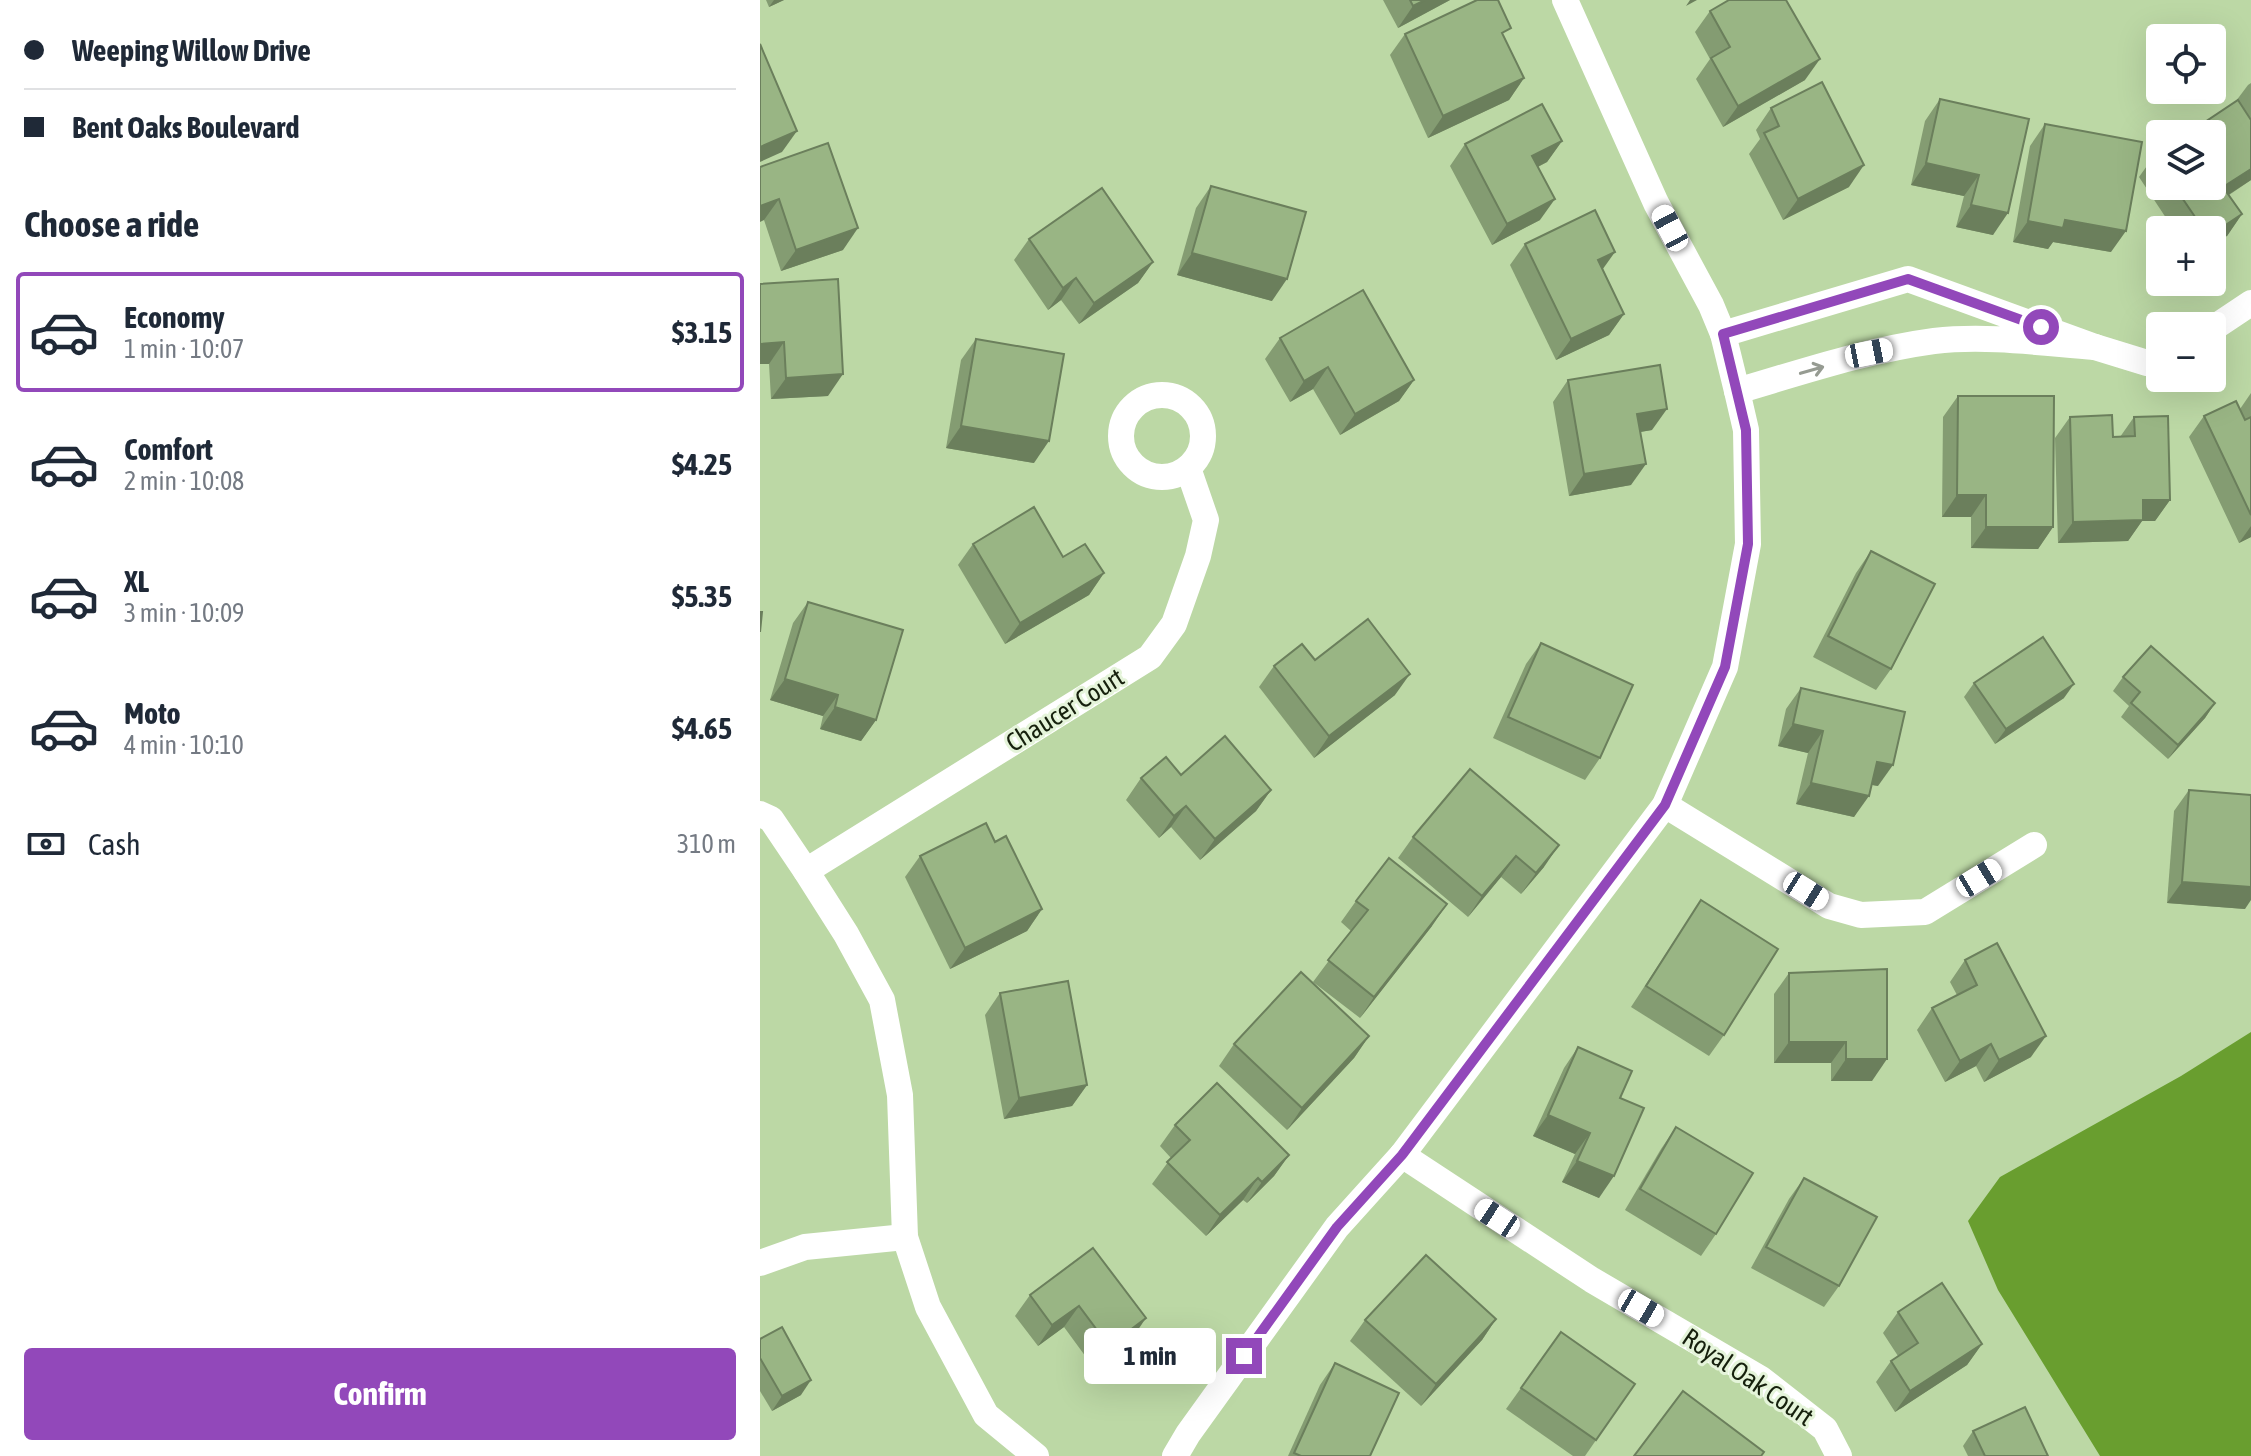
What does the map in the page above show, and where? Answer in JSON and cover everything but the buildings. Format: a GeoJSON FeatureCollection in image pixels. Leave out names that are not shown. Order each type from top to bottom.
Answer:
{"type":"FeatureCollection","features":[{"type":"Feature","properties":{"kind":"street"},"geometry":{"type":"LineString","coordinates":[[1175,1456],[1337,1227],[1402,1155],[1665,805],[1725,667],[1748,544],[1746,430],[1737,391],[1723,334],[1711,305],[1656,203],[1565,0]]}},
{"type":"Feature","properties":{"kind":"street"},"geometry":{"type":"LineString","coordinates":[[1723,334],[1908,279],[2146,363]]}},
{"type":"Feature","properties":{"kind":"street"},"geometry":{"type":"LineString","coordinates":[[2226,320],[2251,303]]}},
{"type":"Feature","properties":{"kind":"street"},"geometry":{"type":"LineString","coordinates":[[1737,391],[1869,353],[1935,341],[1980,339],[2095,347]]}},
{"type":"Feature","properties":{"kind":"street","name":"Chaucer Court"},"geometry":{"type":"LineString","coordinates":[[806,871],[1150,657],[1174,624],[1198,556],[1206,520],[1188,468]]}},
{"type":"Feature","properties":{"kind":"street"},"geometry":{"type":"LineString","coordinates":[[1665,805],[1829,906],[1861,915],[1925,912],[2034,845]]}},
{"type":"Feature","properties":{"kind":"street"},"geometry":{"type":"LineString","coordinates":[[760,814],[771,819],[806,871],[846,934],[882,1000],[900,1095],[905,1237],[928,1307],[986,1415],[1036,1456]]}},
{"type":"Feature","properties":{"kind":"street","name":"Royal Oak Court"},"geometry":{"type":"LineString","coordinates":[[1402,1155],[1592,1280],[1761,1379],[1825,1429],[1839,1456]]}},
{"type":"Feature","properties":{"kind":"street"},"geometry":{"type":"LineString","coordinates":[[760,1263],[805,1247],[905,1237]]}},
{"type":"Feature","properties":{"kind":"shaded area"},"geometry":{"type":"Polygon","coordinates":[[[2251,1032],[2251,1456],[2100,1456],[1998,1290],[1968,1221],[2000,1177],[2181,1076],[2251,1032]]]}},
{"type":"Feature","properties":{"kind":"route"},"geometry":{"type":"LineString","coordinates":[[1244,1356],[1337,1227],[1402,1155],[1665,805],[1725,667],[1748,544],[1746,430],[1723,334],[1908,279],[2041,327]]}}]}
